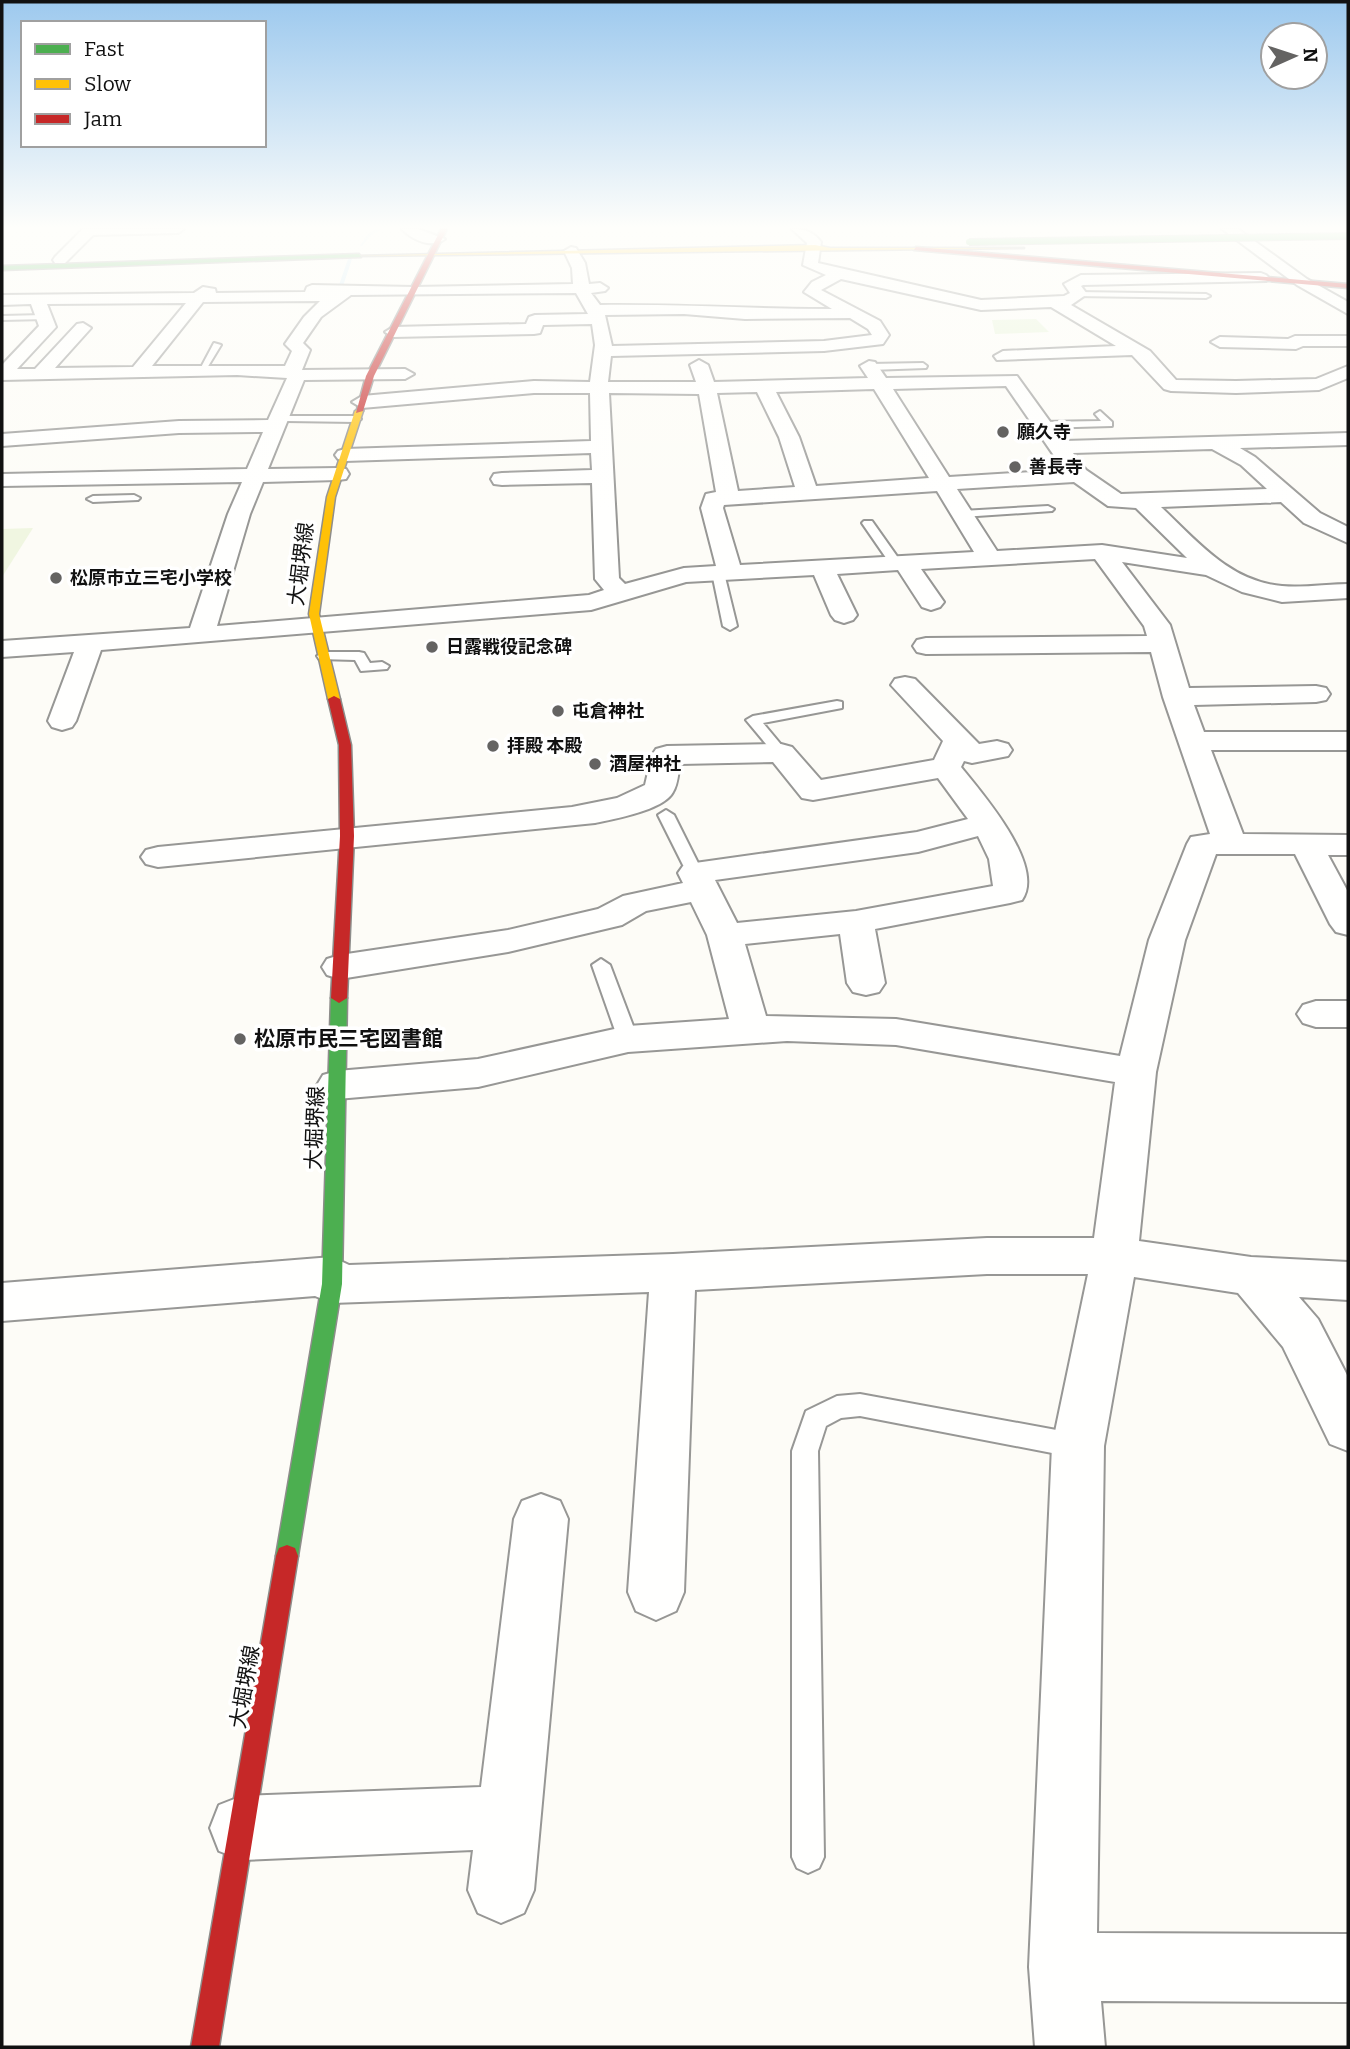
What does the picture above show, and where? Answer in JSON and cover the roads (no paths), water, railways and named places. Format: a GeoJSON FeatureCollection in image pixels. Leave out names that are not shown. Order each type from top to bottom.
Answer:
{"type":"FeatureCollection","features":[{"type":"Feature","properties":{"kind":"main road","name":"大堀堺線"},"geometry":{"type":"LineString","coordinates":[[205,2047],[332,1280],[340,967],[347,836],[345,745],[314,614],[318,577],[331,497],[370,376],[397,325]]}},
{"type":"Feature","properties":{"kind":"street"},"geometry":{"type":"LineString","coordinates":[[2,375],[27,352],[48,327],[47,325]]}},
{"type":"Feature","properties":{"kind":"street"},"geometry":{"type":"LineString","coordinates":[[138,372],[176,325]]}},
{"type":"Feature","properties":{"kind":"street"},"geometry":{"type":"LineString","coordinates":[[201,635],[239,513],[282,422],[301,350],[294,344],[305,325]]}},
{"type":"Feature","properties":{"kind":"street"},"geometry":{"type":"LineString","coordinates":[[393,332],[534,329],[534,325]]}},
{"type":"Feature","properties":{"kind":"street"},"geometry":{"type":"LineString","coordinates":[[601,325],[593,362],[602,446],[607,579],[619,593]]}},
{"type":"Feature","properties":{"kind":"street"},"geometry":{"type":"LineString","coordinates":[[682,325],[729,335]]}},
{"type":"Feature","properties":{"kind":"street"},"geometry":{"type":"LineString","coordinates":[[359,410],[445,395],[534,387],[593,362],[710,325]]}},
{"type":"Feature","properties":{"kind":"street"},"geometry":{"type":"LineString","coordinates":[[696,329],[851,342],[877,340],[881,335],[873,325]]}},
{"type":"Feature","properties":{"kind":"street"},"geometry":{"type":"LineString","coordinates":[[1091,325],[1143,355],[1171,385],[1236,387],[1319,384],[1348,370]]}},
{"type":"Feature","properties":{"kind":"street"},"geometry":{"type":"LineString","coordinates":[[40,374],[83,328]]}},
{"type":"Feature","properties":{"kind":"street"},"geometry":{"type":"LineString","coordinates":[[696,329],[728,497]]}},
{"type":"Feature","properties":{"kind":"street"},"geometry":{"type":"LineString","coordinates":[[502,330],[501,346],[539,345]]}},
{"type":"Feature","properties":{"kind":"street"},"geometry":{"type":"LineString","coordinates":[[1220,342],[1296,344],[1295,341],[1348,341]]}},
{"type":"Feature","properties":{"kind":"street"},"geometry":{"type":"LineString","coordinates":[[851,342],[876,375],[989,556]]}},
{"type":"Feature","properties":{"kind":"street"},"geometry":{"type":"LineString","coordinates":[[1011,380],[1017,373],[998,351],[1132,350]]}},
{"type":"Feature","properties":{"kind":"street"},"geometry":{"type":"LineString","coordinates":[[27,352],[61,352]]}},
{"type":"Feature","properties":{"kind":"street"},"geometry":{"type":"LineString","coordinates":[[530,369],[593,362],[707,388],[764,387],[876,375],[1011,380]]}},
{"type":"Feature","properties":{"kind":"street"},"geometry":{"type":"LineString","coordinates":[[2,375],[201,371],[370,376],[422,372]]}},
{"type":"Feature","properties":{"kind":"street"},"geometry":{"type":"LineString","coordinates":[[445,395],[446,371]]}},
{"type":"Feature","properties":{"kind":"street"},"geometry":{"type":"LineString","coordinates":[[1011,380],[1078,475],[1116,502],[1284,495]]}},
{"type":"Feature","properties":{"kind":"street"},"geometry":{"type":"LineString","coordinates":[[764,387],[789,437],[807,492]]}},
{"type":"Feature","properties":{"kind":"street"},"geometry":{"type":"LineString","coordinates":[[1236,387],[1262,407]]}},
{"type":"Feature","properties":{"kind":"street"},"geometry":{"type":"LineString","coordinates":[[1283,420],[1314,440]]}},
{"type":"Feature","properties":{"kind":"street"},"geometry":{"type":"LineString","coordinates":[[2,440],[282,422]]}},
{"type":"Feature","properties":{"kind":"street"},"geometry":{"type":"LineString","coordinates":[[1056,447],[1348,439]]}},
{"type":"Feature","properties":{"kind":"street"},"geometry":{"type":"LineString","coordinates":[[1217,443],[1248,461],[1312,518],[1348,536]]}},
{"type":"Feature","properties":{"kind":"street"},"geometry":{"type":"LineString","coordinates":[[2,480],[255,476],[342,464],[602,446]]}},
{"type":"Feature","properties":{"kind":"street"},"geometry":{"type":"LineString","coordinates":[[724,573],[712,508],[714,499],[1078,475]]}},
{"type":"Feature","properties":{"kind":"street"},"geometry":{"type":"LineString","coordinates":[[502,479],[603,476]]}},
{"type":"Feature","properties":{"kind":"street"},"geometry":{"type":"LineString","coordinates":[[1142,501],[1212,569]]}},
{"type":"Feature","properties":{"kind":"street"},"geometry":{"type":"LineString","coordinates":[[1102,552],[1157,625],[1177,697],[1229,842]]}},
{"type":"Feature","properties":{"kind":"street"},"geometry":{"type":"LineString","coordinates":[[2,649],[591,602],[684,575],[989,556],[1102,552],[1212,569],[1251,587],[1282,594],[1348,592]]}},
{"type":"Feature","properties":{"kind":"street"},"geometry":{"type":"LineString","coordinates":[[900,562],[931,602]]}},
{"type":"Feature","properties":{"kind":"street"},"geometry":{"type":"LineString","coordinates":[[822,567],[844,615]]}},
{"type":"Feature","properties":{"kind":"street"},"geometry":{"type":"LineString","coordinates":[[62,721],[90,644]]}},
{"type":"Feature","properties":{"kind":"street"},"geometry":{"type":"LineString","coordinates":[[926,646],[1163,644]]}},
{"type":"Feature","properties":{"kind":"street"},"geometry":{"type":"LineString","coordinates":[[725,935],[856,922],[1010,893],[1011,882],[1004,850],[986,824],[952,753],[905,685]]}},
{"type":"Feature","properties":{"kind":"street"},"geometry":{"type":"LineString","coordinates":[[1177,697],[1316,694]]}},
{"type":"Feature","properties":{"kind":"street"},"geometry":{"type":"LineString","coordinates":[[1195,741],[1348,741]]}},
{"type":"Feature","properties":{"kind":"street"},"geometry":{"type":"LineString","coordinates":[[159,858],[347,836],[603,812],[631,806],[659,790],[667,755],[781,754],[813,791],[952,753],[972,754],[997,750]]}},
{"type":"Feature","properties":{"kind":"street"},"geometry":{"type":"LineString","coordinates":[[340,967],[508,941],[610,917],[635,903],[699,881],[918,842],[986,824]]}},
{"type":"Feature","properties":{"kind":"street"},"geometry":{"type":"LineString","coordinates":[[1070,2047],[1063,1967],[1078,1446],[1115,1256],[1136,1072],[1167,940],[1203,844],[1229,842],[1348,845]]}},
{"type":"Feature","properties":{"kind":"street"},"geometry":{"type":"LineString","coordinates":[[1306,844],[1348,924]]}},
{"type":"Feature","properties":{"kind":"street"},"geometry":{"type":"LineString","coordinates":[[699,881],[725,935],[751,1030]]}},
{"type":"Feature","properties":{"kind":"street"},"geometry":{"type":"LineString","coordinates":[[856,922],[866,983]]}},
{"type":"Feature","properties":{"kind":"street"},"geometry":{"type":"LineString","coordinates":[[337,1085],[478,1073],[628,1039],[787,1028],[896,1032],[1136,1072]]}},
{"type":"Feature","properties":{"kind":"street"},"geometry":{"type":"LineString","coordinates":[[2,1302],[332,1280],[673,1273],[987,1256],[1115,1256],[1251,1276],[1348,1282]]}},
{"type":"Feature","properties":{"kind":"street"},"geometry":{"type":"LineString","coordinates":[[656,1592],[673,1273]]}},
{"type":"Feature","properties":{"kind":"street"},"geometry":{"type":"LineString","coordinates":[[1251,1276],[1301,1334],[1348,1428]]}},
{"type":"Feature","properties":{"kind":"street"},"geometry":{"type":"LineString","coordinates":[[501,1890],[541,1519]]}},
{"type":"Feature","properties":{"kind":"street"},"geometry":{"type":"LineString","coordinates":[[242,1828],[510,1816]]}},
{"type":"Feature","properties":{"kind":"street"},"geometry":{"type":"LineString","coordinates":[[1063,1967],[1348,1968]]}},
{"type":"Feature","properties":{"kind":"lane"},"geometry":{"type":"LineString","coordinates":[[201,371],[217,345]]}},
{"type":"Feature","properties":{"kind":"lane"},"geometry":{"type":"LineString","coordinates":[[876,375],[923,366]]}},
{"type":"Feature","properties":{"kind":"lane"},"geometry":{"type":"LineString","coordinates":[[282,422],[359,410]]}},
{"type":"Feature","properties":{"kind":"lane"},"geometry":{"type":"LineString","coordinates":[[1041,425],[1109,424],[1100,414]]}},
{"type":"Feature","properties":{"kind":"lane"},"geometry":{"type":"LineString","coordinates":[[125,511],[147,478]]}},
{"type":"Feature","properties":{"kind":"lane"},"geometry":{"type":"LineString","coordinates":[[93,499],[134,498]]}},
{"type":"Feature","properties":{"kind":"lane"},"geometry":{"type":"LineString","coordinates":[[1037,499],[1058,517]]}},
{"type":"Feature","properties":{"kind":"lane"},"geometry":{"type":"LineString","coordinates":[[962,514],[1048,509]]}},
{"type":"Feature","properties":{"kind":"lane"},"geometry":{"type":"LineString","coordinates":[[867,523],[885,551],[900,562]]}},
{"type":"Feature","properties":{"kind":"lane"},"geometry":{"type":"LineString","coordinates":[[724,573],[730,626]]}},
{"type":"Feature","properties":{"kind":"lane"},"geometry":{"type":"LineString","coordinates":[[324,656],[359,656],[366,668],[382,666]]}},
{"type":"Feature","properties":{"kind":"lane"},"geometry":{"type":"LineString","coordinates":[[781,754],[753,720],[837,705]]}},
{"type":"Feature","properties":{"kind":"lane"},"geometry":{"type":"LineString","coordinates":[[666,814],[699,881]]}},
{"type":"Feature","properties":{"kind":"lane"},"geometry":{"type":"LineString","coordinates":[[601,965],[628,1039]]}},
{"type":"Feature","properties":{"kind":"lane"},"geometry":{"type":"LineString","coordinates":[[808,1857],[805,1451],[815,1419],[838,1408],[860,1405],[1078,1446]]}},
{"type":"Feature","properties":{"kind":"place","name":"願久寺"},"geometry":{"type":"Point","coordinates":[1003,432]}},
{"type":"Feature","properties":{"kind":"place","name":"善長寺"},"geometry":{"type":"Point","coordinates":[1015,467]}},
{"type":"Feature","properties":{"kind":"place","name":"松原市立三宅小学校"},"geometry":{"type":"Point","coordinates":[56,578]}},
{"type":"Feature","properties":{"kind":"place","name":"日露戦役記念碑"},"geometry":{"type":"Point","coordinates":[432,647]}},
{"type":"Feature","properties":{"kind":"place","name":"屯倉神社"},"geometry":{"type":"Point","coordinates":[558,711]}},
{"type":"Feature","properties":{"kind":"place","name":"拝殿 本殿"},"geometry":{"type":"Point","coordinates":[493,746]}},
{"type":"Feature","properties":{"kind":"place","name":"酒屋神社"},"geometry":{"type":"Point","coordinates":[595,764]}},
{"type":"Feature","properties":{"kind":"place","name":"松原市民三宅図書館"},"geometry":{"type":"Point","coordinates":[240,1039]}}]}
